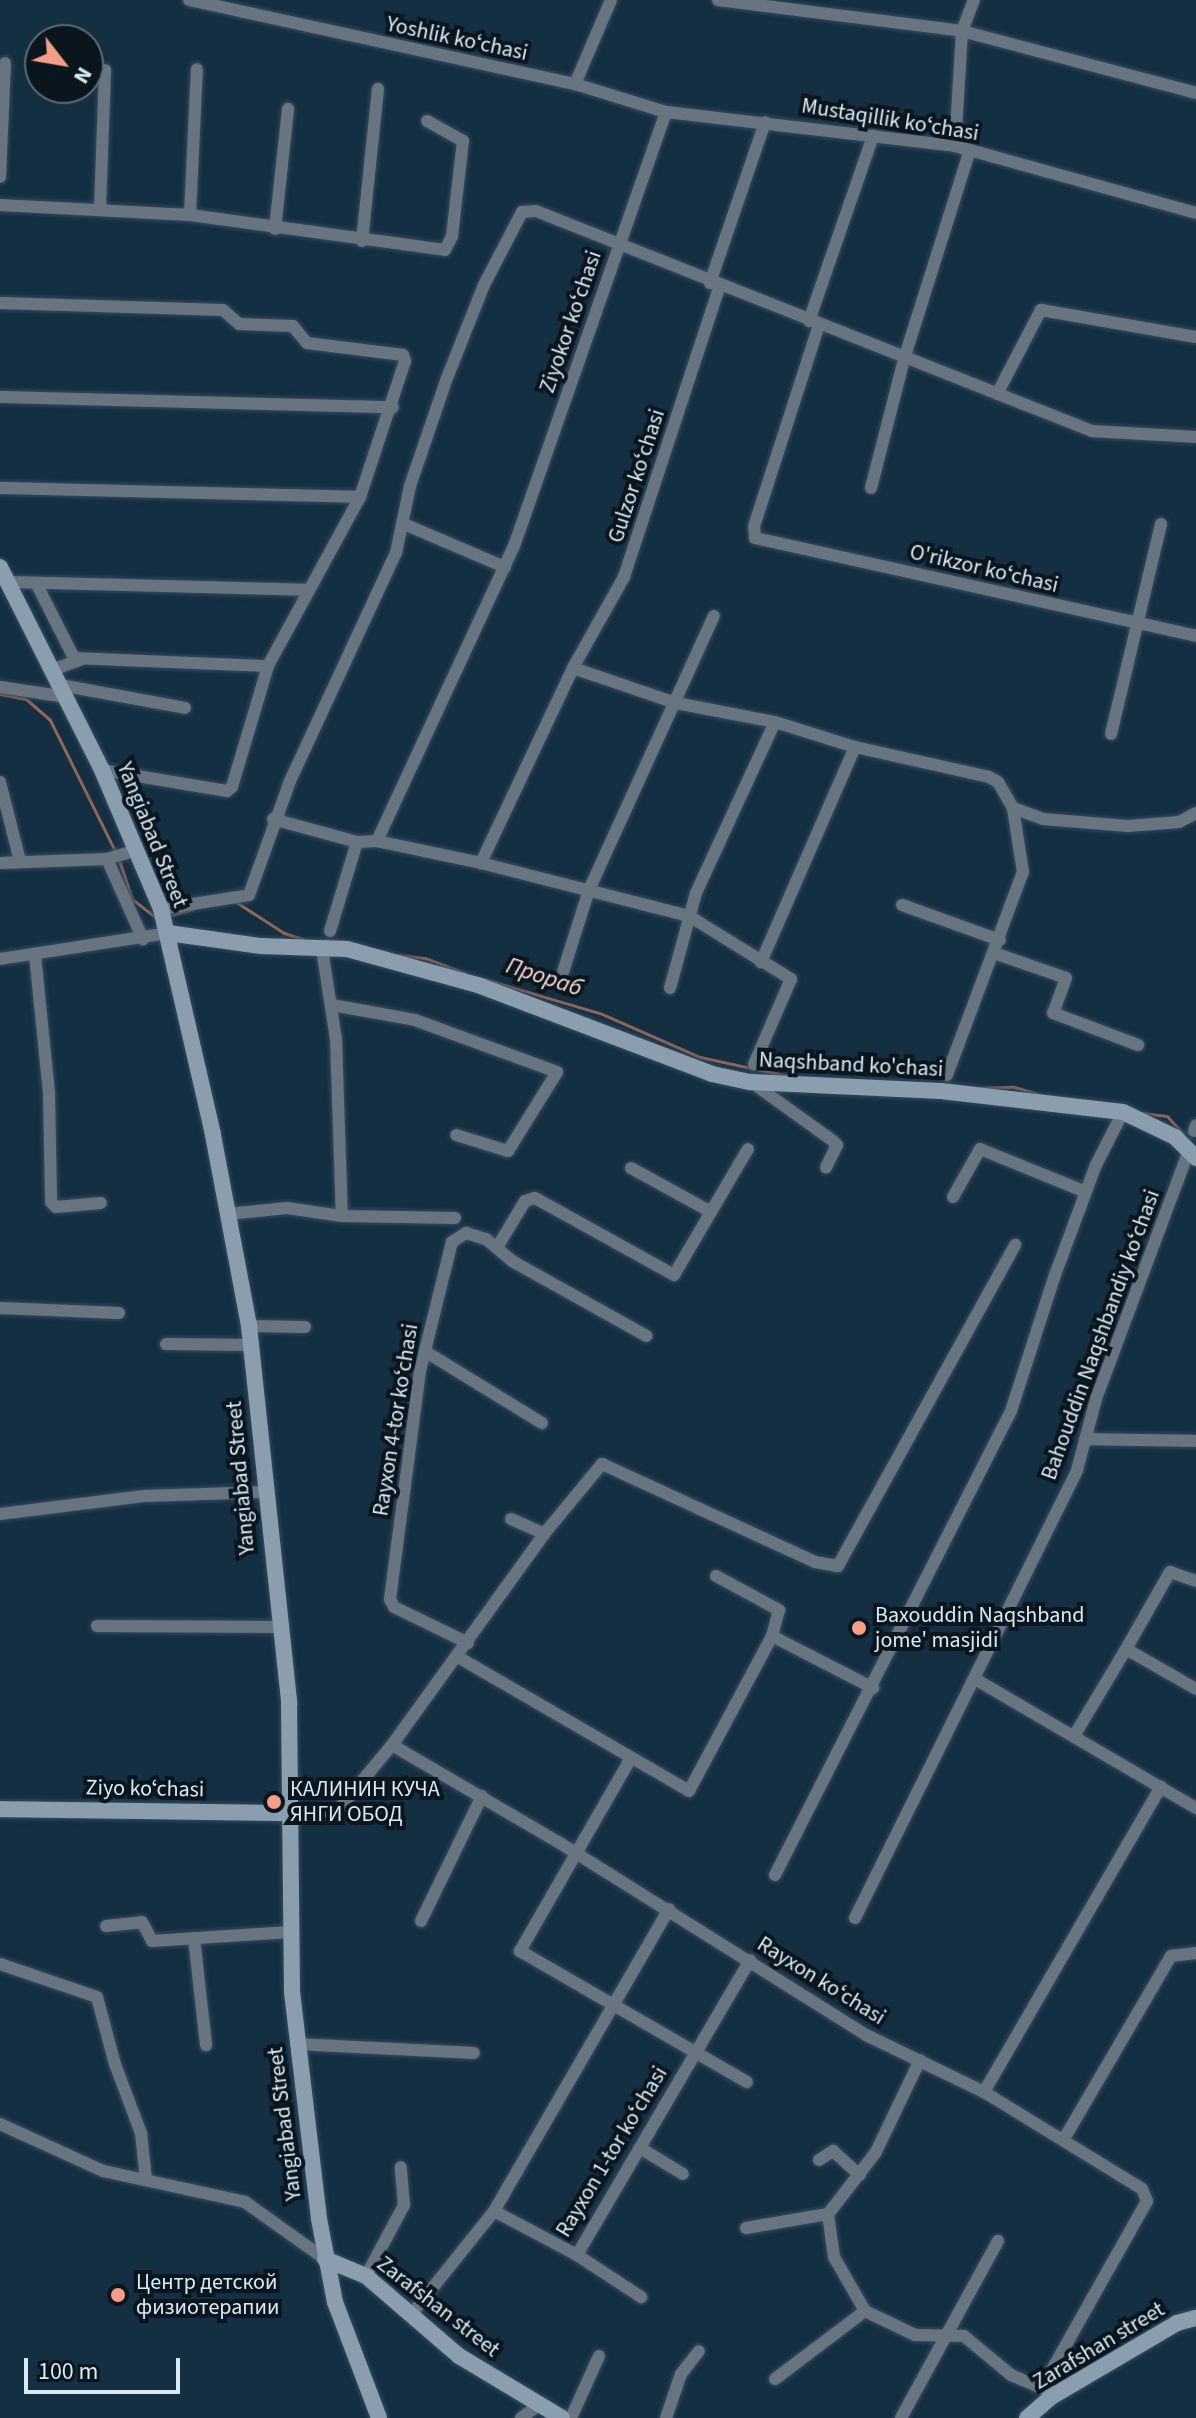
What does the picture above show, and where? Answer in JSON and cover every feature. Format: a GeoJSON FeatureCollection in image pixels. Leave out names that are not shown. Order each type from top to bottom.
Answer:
{"type":"FeatureCollection","features":[{"type":"Feature","properties":{"kind":"street","name":"Yoshlik koʻchasi"},"geometry":{"type":"LineString","coordinates":[[189,0],[233,5],[575,84]]}},
{"type":"Feature","properties":{"kind":"street"},"geometry":{"type":"LineString","coordinates":[[575,84],[611,0]]}},
{"type":"Feature","properties":{"kind":"street"},"geometry":{"type":"LineString","coordinates":[[718,0],[962,31],[1196,93]]}},
{"type":"Feature","properties":{"kind":"street"},"geometry":{"type":"LineString","coordinates":[[955,146],[962,31],[974,0]]}},
{"type":"Feature","properties":{"kind":"street"},"geometry":{"type":"LineString","coordinates":[[0,177],[5,63]]}},
{"type":"Feature","properties":{"kind":"street"},"geometry":{"type":"LineString","coordinates":[[190,215],[197,69]]}},
{"type":"Feature","properties":{"kind":"street"},"geometry":{"type":"LineString","coordinates":[[100,208],[105,70]]}},
{"type":"Feature","properties":{"kind":"street","name":"Mustaqillik koʻchasi"},"geometry":{"type":"LineString","coordinates":[[575,84],[666,112],[955,146],[1196,213]]}},
{"type":"Feature","properties":{"kind":"street"},"geometry":{"type":"LineString","coordinates":[[362,241],[378,89]]}},
{"type":"Feature","properties":{"kind":"street"},"geometry":{"type":"LineString","coordinates":[[275,229],[288,109]]}},
{"type":"Feature","properties":{"kind":"street"},"geometry":{"type":"LineString","coordinates":[[161,909],[220,896],[244,899],[273,819],[396,553],[410,486],[447,378],[484,285],[522,212],[536,211],[618,247],[666,112]]}},
{"type":"Feature","properties":{"kind":"street"},"geometry":{"type":"LineString","coordinates":[[0,205],[190,215],[440,251],[449,245],[463,141],[427,121]]}},
{"type":"Feature","properties":{"kind":"street","name":"Gulzor koʻchasi"},"geometry":{"type":"LineString","coordinates":[[481,863],[573,668],[624,577],[765,122]]}},
{"type":"Feature","properties":{"kind":"street"},"geometry":{"type":"LineString","coordinates":[[814,323],[873,136]]}},
{"type":"Feature","properties":{"kind":"street"},"geometry":{"type":"LineString","coordinates":[[871,488],[905,356],[970,150]]}},
{"type":"Feature","properties":{"kind":"street","name":"Ziyokor koʻchasi"},"geometry":{"type":"LineString","coordinates":[[377,841],[505,567],[618,247],[1092,431],[1196,437]]}},
{"type":"Feature","properties":{"kind":"street"},"geometry":{"type":"LineString","coordinates":[[0,303],[223,310],[239,324],[293,326],[307,343],[403,355],[393,407],[360,497],[268,666],[242,759],[227,791],[102,770]]}},
{"type":"Feature","properties":{"kind":"street"},"geometry":{"type":"LineString","coordinates":[[997,394],[1041,310],[1196,337]]}},
{"type":"Feature","properties":{"kind":"street","name":"O'rikzor koʻchasi"},"geometry":{"type":"LineString","coordinates":[[814,323],[754,526],[755,538],[763,543],[1136,626],[1196,636]]}},
{"type":"Feature","properties":{"kind":"street"},"geometry":{"type":"LineString","coordinates":[[0,397],[393,407]]}},
{"type":"Feature","properties":{"kind":"street"},"geometry":{"type":"LineString","coordinates":[[0,488],[360,497]]}},
{"type":"Feature","properties":{"kind":"street"},"geometry":{"type":"LineString","coordinates":[[404,524],[505,567]]}},
{"type":"Feature","properties":{"kind":"street"},"geometry":{"type":"LineString","coordinates":[[1111,734],[1161,524]]}},
{"type":"Feature","properties":{"kind":"street"},"geometry":{"type":"LineString","coordinates":[[3,575],[36,583],[309,590]]}},
{"type":"Feature","properties":{"kind":"street","name":"Yangiabad Street"},"geometry":{"type":"LineString","coordinates":[[3,575],[102,770],[161,909],[228,1214],[249,1326],[264,1492],[289,1703],[290,1932],[297,2044],[325,2259],[335,2302],[379,2418]]}},
{"type":"Feature","properties":{"kind":"street"},"geometry":{"type":"LineString","coordinates":[[36,583],[69,652],[80,660]]}},
{"type":"Feature","properties":{"kind":"street"},"geometry":{"type":"LineString","coordinates":[[563,972],[589,890],[714,616]]}},
{"type":"Feature","properties":{"kind":"street"},"geometry":{"type":"LineString","coordinates":[[52,670],[80,660],[268,666]]}},
{"type":"Feature","properties":{"kind":"street"},"geometry":{"type":"LineString","coordinates":[[573,668],[676,703],[775,722],[855,747],[989,777],[998,782],[1013,808],[1023,872],[947,1075]]}},
{"type":"Feature","properties":{"kind":"street"},"geometry":{"type":"LineString","coordinates":[[0,687],[63,691],[185,708]]}},
{"type":"Feature","properties":{"kind":"street"},"geometry":{"type":"LineString","coordinates":[[670,988],[690,931],[689,916],[775,722]]}},
{"type":"Feature","properties":{"kind":"street"},"geometry":{"type":"LineString","coordinates":[[761,962],[855,747]]}},
{"type":"Feature","properties":{"kind":"street"},"geometry":{"type":"LineString","coordinates":[[0,782],[20,861]]}},
{"type":"Feature","properties":{"kind":"street"},"geometry":{"type":"LineString","coordinates":[[1013,808],[1043,819],[1128,826],[1179,822],[1196,813]]}},
{"type":"Feature","properties":{"kind":"street"},"geometry":{"type":"LineString","coordinates":[[273,819],[357,842],[377,841],[481,863],[689,916],[791,979],[754,1064]]}},
{"type":"Feature","properties":{"kind":"street"},"geometry":{"type":"LineString","coordinates":[[330,931],[357,842]]}},
{"type":"Feature","properties":{"kind":"street"},"geometry":{"type":"LineString","coordinates":[[0,863],[107,859],[137,850]]}},
{"type":"Feature","properties":{"kind":"street"},"geometry":{"type":"LineString","coordinates":[[107,859],[143,939]]}},
{"type":"Feature","properties":{"kind":"street"},"geometry":{"type":"LineString","coordinates":[[902,905],[1000,940]]}},
{"type":"Feature","properties":{"kind":"street"},"geometry":{"type":"LineString","coordinates":[[0,959],[168,933]]}},
{"type":"Feature","properties":{"kind":"street","name":"Naqshband ko'chasi"},"geometry":{"type":"LineString","coordinates":[[168,933],[347,949],[478,985],[712,1074],[751,1082],[941,1091],[1123,1112],[1148,1121],[1192,1154]]}},
{"type":"Feature","properties":{"kind":"street"},"geometry":{"type":"LineString","coordinates":[[322,949],[332,1005],[342,1216]]}},
{"type":"Feature","properties":{"kind":"street"},"geometry":{"type":"LineString","coordinates":[[994,953],[1066,978],[1053,1013],[1138,1045]]}},
{"type":"Feature","properties":{"kind":"street"},"geometry":{"type":"LineString","coordinates":[[35,955],[49,1093],[51,1202],[56,1207],[101,1203]]}},
{"type":"Feature","properties":{"kind":"street"},"geometry":{"type":"LineString","coordinates":[[332,1005],[415,1020],[557,1072],[508,1151],[456,1135]]}},
{"type":"Feature","properties":{"kind":"street"},"geometry":{"type":"LineString","coordinates":[[751,1082],[837,1145],[826,1168]]}},
{"type":"Feature","properties":{"kind":"street"},"geometry":{"type":"LineString","coordinates":[[775,1875],[873,1688],[1011,1411],[1086,1192],[1123,1112]]}},
{"type":"Feature","properties":{"kind":"street"},"geometry":{"type":"LineString","coordinates":[[647,1336],[512,1261],[498,1246],[525,1201],[535,1198],[674,1275],[748,1149]]}},
{"type":"Feature","properties":{"kind":"street"},"geometry":{"type":"LineString","coordinates":[[953,1197],[980,1149],[1086,1192]]}},
{"type":"Feature","properties":{"kind":"street","name":"Bahouddin Naqshbandiy koʻchasi"},"geometry":{"type":"LineString","coordinates":[[855,1918],[1077,1470],[1085,1439],[1192,1154]]}},
{"type":"Feature","properties":{"kind":"street"},"geometry":{"type":"LineString","coordinates":[[631,1168],[711,1212]]}},
{"type":"Feature","properties":{"kind":"street"},"geometry":{"type":"LineString","coordinates":[[228,1214],[287,1208],[342,1216],[455,1218]]}},
{"type":"Feature","properties":{"kind":"street","name":"Rayxon 4-tor koʻchasi"},"geometry":{"type":"LineString","coordinates":[[468,1643],[394,1607],[390,1599],[426,1352],[452,1242],[466,1233],[498,1246]]}},
{"type":"Feature","properties":{"kind":"street"},"geometry":{"type":"LineString","coordinates":[[290,1813],[337,1811],[392,1745],[544,1534],[602,1464],[815,1562],[838,1566],[1015,1245]]}},
{"type":"Feature","properties":{"kind":"street"},"geometry":{"type":"LineString","coordinates":[[0,1308],[119,1313]]}},
{"type":"Feature","properties":{"kind":"street"},"geometry":{"type":"LineString","coordinates":[[249,1326],[305,1327]]}},
{"type":"Feature","properties":{"kind":"street"},"geometry":{"type":"LineString","coordinates":[[166,1344],[251,1345]]}},
{"type":"Feature","properties":{"kind":"street"},"geometry":{"type":"LineString","coordinates":[[426,1352],[542,1423]]}},
{"type":"Feature","properties":{"kind":"street"},"geometry":{"type":"LineString","coordinates":[[1085,1439],[1196,1441]]}},
{"type":"Feature","properties":{"kind":"street"},"geometry":{"type":"LineString","coordinates":[[0,1514],[144,1496],[264,1492]]}},
{"type":"Feature","properties":{"kind":"street"},"geometry":{"type":"LineString","coordinates":[[511,1519],[544,1534]]}},
{"type":"Feature","properties":{"kind":"street"},"geometry":{"type":"LineString","coordinates":[[1074,1736],[1170,1572],[1196,1581]]}},
{"type":"Feature","properties":{"kind":"street"},"geometry":{"type":"LineString","coordinates":[[458,1657],[689,1791],[772,1636],[779,1610],[716,1576]]}},
{"type":"Feature","properties":{"kind":"street"},"geometry":{"type":"LineString","coordinates":[[97,1626],[279,1627]]}},
{"type":"Feature","properties":{"kind":"street"},"geometry":{"type":"LineString","coordinates":[[772,1636],[873,1688]]}},
{"type":"Feature","properties":{"kind":"street"},"geometry":{"type":"LineString","coordinates":[[1126,1649],[1196,1689]]}},
{"type":"Feature","properties":{"kind":"street"},"geometry":{"type":"LineString","coordinates":[[975,1679],[1196,1808]]}},
{"type":"Feature","properties":{"kind":"street","name":"Rayxon koʻchasi"},"geometry":{"type":"LineString","coordinates":[[392,1745],[669,1909],[866,2035],[984,2092],[1142,2189],[1147,2201],[1047,2393]]}},
{"type":"Feature","properties":{"kind":"street"},"geometry":{"type":"LineString","coordinates":[[631,1758],[573,1851],[520,1951],[747,2082]]}},
{"type":"Feature","properties":{"kind":"street"},"geometry":{"type":"LineString","coordinates":[[984,2092],[1161,1787]]}},
{"type":"Feature","properties":{"kind":"street"},"geometry":{"type":"LineString","coordinates":[[421,1921],[482,1796]]}},
{"type":"Feature","properties":{"kind":"street","name":"Ziyo koʻchasi"},"geometry":{"type":"LineString","coordinates":[[0,1809],[290,1813]]}},
{"type":"Feature","properties":{"kind":"street"},"geometry":{"type":"LineString","coordinates":[[410,2316],[494,2211],[669,1909]]}},
{"type":"Feature","properties":{"kind":"street"},"geometry":{"type":"LineString","coordinates":[[106,1926],[142,1922],[152,1941],[290,1932]]}},
{"type":"Feature","properties":{"kind":"street"},"geometry":{"type":"LineString","coordinates":[[194,1938],[206,2045]]}},
{"type":"Feature","properties":{"kind":"street"},"geometry":{"type":"LineString","coordinates":[[1064,2139],[1171,1956],[1196,1953]]}},
{"type":"Feature","properties":{"kind":"street","name":"Rayxon 1-tor koʻchasi"},"geometry":{"type":"LineString","coordinates":[[494,2211],[577,2255],[750,1960]]}},
{"type":"Feature","properties":{"kind":"street"},"geometry":{"type":"LineString","coordinates":[[0,1964],[97,1997],[115,2064],[141,2133],[146,2180]]}},
{"type":"Feature","properties":{"kind":"street"},"geometry":{"type":"LineString","coordinates":[[297,2044],[474,2053]]}},
{"type":"Feature","properties":{"kind":"street"},"geometry":{"type":"LineString","coordinates":[[746,2228],[828,2214],[860,2175],[920,2060]]}},
{"type":"Feature","properties":{"kind":"street"},"geometry":{"type":"LineString","coordinates":[[0,2124],[103,2171],[245,2202],[325,2259]]}},
{"type":"Feature","properties":{"kind":"street"},"geometry":{"type":"LineString","coordinates":[[640,2148],[683,2174]]}},
{"type":"Feature","properties":{"kind":"street"},"geometry":{"type":"LineString","coordinates":[[819,2160],[833,2151],[860,2175]]}},
{"type":"Feature","properties":{"kind":"street"},"geometry":{"type":"LineString","coordinates":[[366,2276],[404,2205],[401,2167]]}},
{"type":"Feature","properties":{"kind":"street"},"geometry":{"type":"LineString","coordinates":[[828,2214],[834,2257],[865,2311],[915,2335],[964,2336],[1011,2375],[1047,2393]]}},
{"type":"Feature","properties":{"kind":"street"},"geometry":{"type":"LineString","coordinates":[[901,2418],[998,2241]]}},
{"type":"Feature","properties":{"kind":"street"},"geometry":{"type":"LineString","coordinates":[[577,2255],[641,2297]]}},
{"type":"Feature","properties":{"kind":"street","name":"Zarafshan street"},"geometry":{"type":"LineString","coordinates":[[325,2259],[366,2276],[410,2316],[536,2407],[562,2418]]}},
{"type":"Feature","properties":{"kind":"street"},"geometry":{"type":"LineString","coordinates":[[775,2379],[865,2311]]}},
{"type":"Feature","properties":{"kind":"street","name":"Zarafshan street"},"geometry":{"type":"LineString","coordinates":[[1027,2418],[1047,2393],[1177,2323],[1196,2318]]}},
{"type":"Feature","properties":{"kind":"street"},"geometry":{"type":"LineString","coordinates":[[666,2418],[681,2374],[699,2351]]}},
{"type":"Feature","properties":{"kind":"street"},"geometry":{"type":"LineString","coordinates":[[571,2418],[599,2356]]}},
{"type":"Feature","properties":{"kind":"street"},"geometry":{"type":"LineString","coordinates":[[521,2418],[536,2407]]}},
{"type":"Feature","properties":{"kind":"waterway","name":"Прораб"},"geometry":{"type":"LineString","coordinates":[[0,694],[26,699],[50,720],[116,853]]}},
{"type":"Feature","properties":{"kind":"waterway","name":"Прораб"},"geometry":{"type":"LineString","coordinates":[[119,860],[132,899],[156,918]]}},
{"type":"Feature","properties":{"kind":"waterway","name":"Прораб"},"geometry":{"type":"LineString","coordinates":[[236,902],[284,933],[306,940]]}},
{"type":"Feature","properties":{"kind":"waterway","name":"Прораб"},"geometry":{"type":"LineString","coordinates":[[167,916],[194,909]]}},
{"type":"Feature","properties":{"kind":"waterway","name":"Прораб"},"geometry":{"type":"LineString","coordinates":[[325,940],[346,942]]}},
{"type":"Feature","properties":{"kind":"waterway","name":"Прораб"},"geometry":{"type":"LineString","coordinates":[[399,955],[425,958],[465,973]]}},
{"type":"Feature","properties":{"kind":"waterway","name":"Прораб"},"geometry":{"type":"LineString","coordinates":[[484,979],[602,1014],[700,1057],[788,1076]]}},
{"type":"Feature","properties":{"kind":"waterway","name":"Прораб"},"geometry":{"type":"LineString","coordinates":[[978,1088],[1014,1087],[1045,1096]]}},
{"type":"Feature","properties":{"kind":"waterway","name":"Прораб"},"geometry":{"type":"LineString","coordinates":[[1143,1113],[1167,1116],[1183,1134]]}},
{"type":"Feature","properties":{"kind":"place","name":"Baxouddin Naqshband jome' masjidi"},"geometry":{"type":"Point","coordinates":[859,1628]}},
{"type":"Feature","properties":{"kind":"place","name":"КАЛИНИН КУЧА ЯНГИ ОБОД"},"geometry":{"type":"Point","coordinates":[274,1802]}},
{"type":"Feature","properties":{"kind":"place","name":"Центр детской физиотерапии"},"geometry":{"type":"Point","coordinates":[118,2295]}}]}
